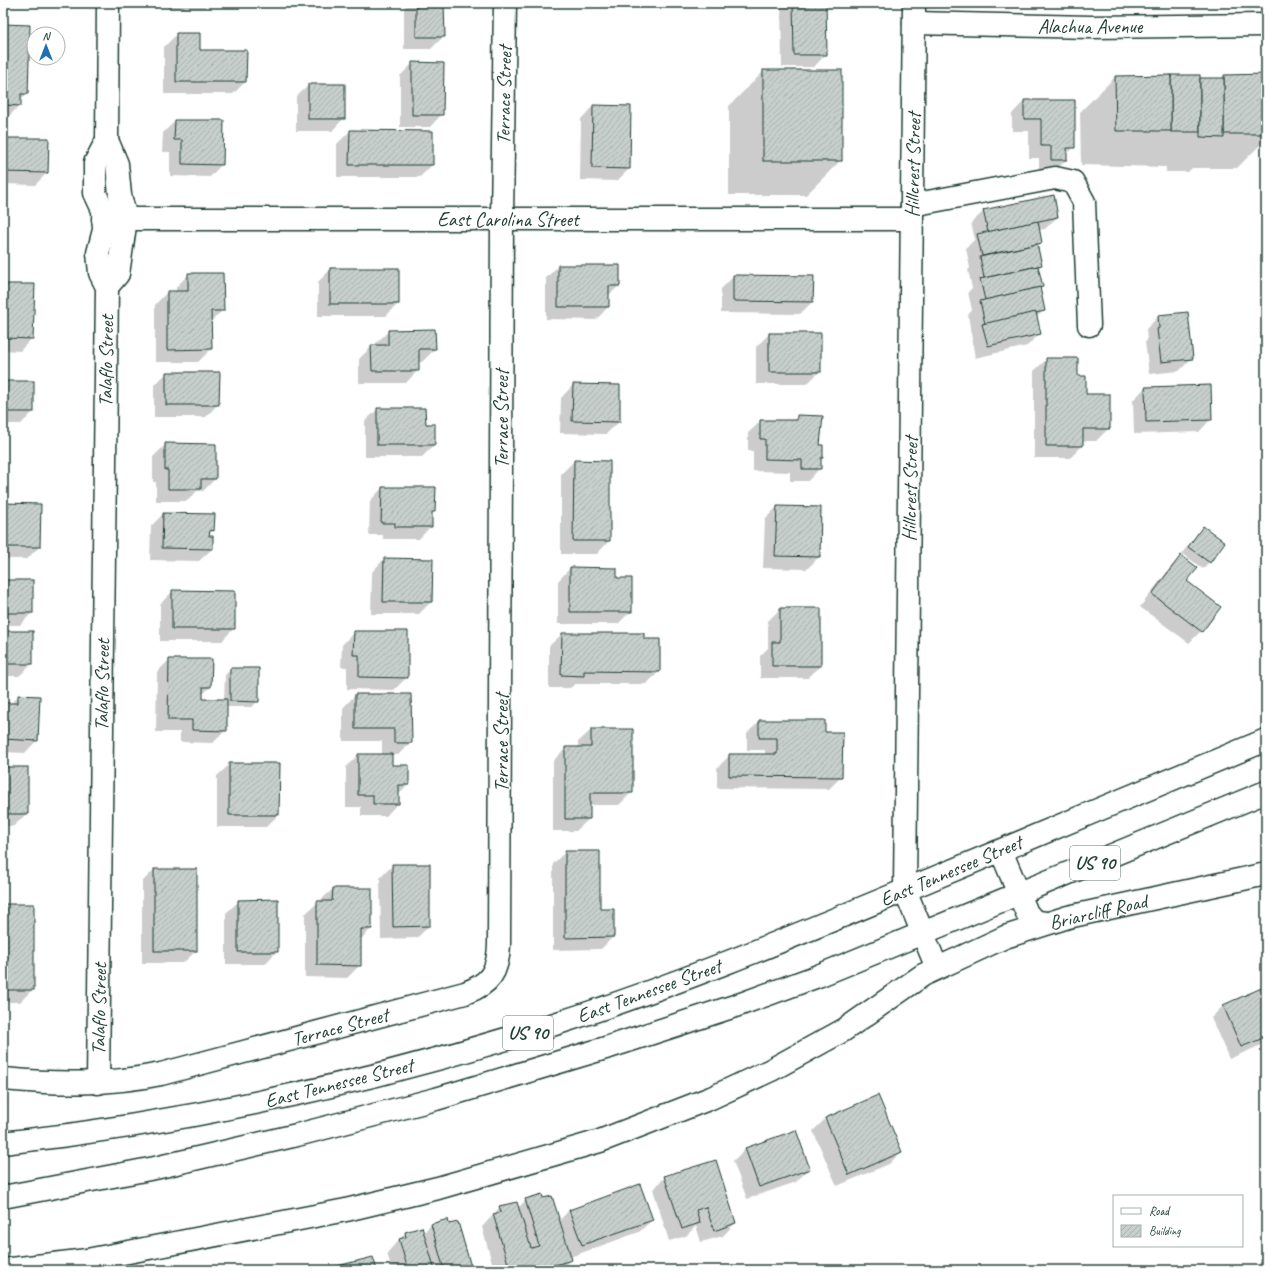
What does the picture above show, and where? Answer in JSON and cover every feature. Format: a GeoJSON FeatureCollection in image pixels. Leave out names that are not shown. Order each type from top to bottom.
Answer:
{"type":"FeatureCollection","features":[{"type":"Feature","properties":{"kind":"street","name":"Talaflo Street"},"geometry":{"type":"LineString","coordinates":[[98,1083],[107,287],[100,273],[98,253],[104,230],[103,210],[95,193],[95,163],[106,140],[108,3]]}},
{"type":"Feature","properties":{"kind":"street","name":"Terrace Street"},"geometry":{"type":"LineString","coordinates":[[3,1079],[48,1083],[98,1083],[130,1080],[161,1074],[465,993],[483,986],[493,974],[499,956],[500,883],[502,218],[505,3]]}},
{"type":"Feature","properties":{"kind":"street","name":"Alachua Avenue"},"geometry":{"type":"LineString","coordinates":[[914,13],[1091,27],[1266,25]]}},
{"type":"Feature","properties":{"kind":"street","name":"Hillcrest Street"},"geometry":{"type":"LineString","coordinates":[[914,13],[906,890],[937,968]]}},
{"type":"Feature","properties":{"kind":"street","name":"Talaflo Street"},"geometry":{"type":"LineString","coordinates":[[106,140],[117,164],[120,194],[126,219],[118,274],[107,287]]}},
{"type":"Feature","properties":{"kind":"street","name":"East Carolina Street"},"geometry":{"type":"LineString","coordinates":[[103,219],[502,218],[912,212],[1055,178],[1073,182],[1084,202],[1089,325]]}},
{"type":"Feature","properties":{"kind":"street","name":"East Tennessee Street"},"geometry":{"type":"LineString","coordinates":[[3,1143],[120,1127],[236,1107],[320,1089],[466,1051],[561,1022],[661,988],[786,939],[1266,740]]}},
{"type":"Feature","properties":{"kind":"street","name":"East Tennessee Street"},"geometry":{"type":"LineString","coordinates":[[3,1197],[101,1179],[206,1157],[389,1112],[616,1045],[748,1002],[818,976],[1266,792]]}},
{"type":"Feature","properties":{"kind":"street"},"geometry":{"type":"LineString","coordinates":[[1001,850],[1030,918],[1034,921],[1046,923]]}},
{"type":"Feature","properties":{"kind":"street","name":"Briarcliff Road"},"geometry":{"type":"LineString","coordinates":[[937,968],[1004,937],[1046,923],[1266,874]]}},
{"type":"Feature","properties":{"kind":"street"},"geometry":{"type":"LineString","coordinates":[[3,1270],[87,1260],[346,1210],[438,1188],[600,1141],[730,1090],[771,1070],[844,1030],[900,989],[937,968]]}},
{"type":"Feature","properties":{"kind":"building"},"geometry":{"type":"Polygon","coordinates":[[[416,3],[444,3],[445,37],[416,37],[416,3]]]}},
{"type":"Feature","properties":{"kind":"building"},"geometry":{"type":"Polygon","coordinates":[[[793,3],[826,3],[827,55],[794,55],[793,3]]]}},
{"type":"Feature","properties":{"kind":"building"},"geometry":{"type":"Polygon","coordinates":[[[3,24],[30,25],[26,26],[26,66],[29,66],[28,94],[21,94],[21,106],[3,105],[3,24]]]}},
{"type":"Feature","properties":{"kind":"building"},"geometry":{"type":"Polygon","coordinates":[[[176,33],[200,33],[200,50],[247,50],[246,82],[176,82],[176,33]]]}},
{"type":"Feature","properties":{"kind":"building"},"geometry":{"type":"Polygon","coordinates":[[[412,62],[444,63],[443,115],[412,115],[412,62]]]}},
{"type":"Feature","properties":{"kind":"building"},"geometry":{"type":"Polygon","coordinates":[[[763,70],[842,70],[842,161],[763,161],[763,70]]]}},
{"type":"Feature","properties":{"kind":"building"},"geometry":{"type":"Polygon","coordinates":[[[1266,74],[1266,134],[1224,134],[1224,75],[1266,74]]]}},
{"type":"Feature","properties":{"kind":"building"},"geometry":{"type":"Polygon","coordinates":[[[1171,75],[1200,75],[1200,132],[1171,132],[1171,75]]]}},
{"type":"Feature","properties":{"kind":"building"},"geometry":{"type":"Polygon","coordinates":[[[1171,75],[1171,131],[1116,131],[1115,76],[1171,75]]]}},
{"type":"Feature","properties":{"kind":"building"},"geometry":{"type":"Polygon","coordinates":[[[1200,78],[1224,78],[1224,138],[1200,137],[1200,78]]]}},
{"type":"Feature","properties":{"kind":"building"},"geometry":{"type":"Polygon","coordinates":[[[308,84],[345,84],[345,119],[308,119],[308,84]]]}},
{"type":"Feature","properties":{"kind":"building"},"geometry":{"type":"Polygon","coordinates":[[[1024,100],[1075,100],[1075,148],[1067,148],[1067,160],[1051,160],[1051,146],[1041,146],[1041,119],[1024,119],[1024,100]]]}},
{"type":"Feature","properties":{"kind":"building"},"geometry":{"type":"Polygon","coordinates":[[[593,105],[631,106],[630,169],[592,168],[593,105]]]}},
{"type":"Feature","properties":{"kind":"building"},"geometry":{"type":"Polygon","coordinates":[[[175,120],[224,120],[223,165],[182,164],[182,140],[174,140],[175,120]]]}},
{"type":"Feature","properties":{"kind":"building"},"geometry":{"type":"Polygon","coordinates":[[[350,130],[433,131],[433,165],[349,165],[350,130]]]}},
{"type":"Feature","properties":{"kind":"building"},"geometry":{"type":"Polygon","coordinates":[[[3,138],[49,138],[48,173],[3,172],[3,138]]]}},
{"type":"Feature","properties":{"kind":"building"},"geometry":{"type":"Polygon","coordinates":[[[1054,195],[1058,217],[988,232],[983,210],[1054,195]]]}},
{"type":"Feature","properties":{"kind":"building"},"geometry":{"type":"Polygon","coordinates":[[[1038,221],[1042,243],[982,256],[977,234],[1038,221]]]}},
{"type":"Feature","properties":{"kind":"building"},"geometry":{"type":"Polygon","coordinates":[[[1037,244],[1042,265],[984,278],[980,257],[1037,244]]]}},
{"type":"Feature","properties":{"kind":"building"},"geometry":{"type":"Polygon","coordinates":[[[558,265],[620,265],[620,286],[609,286],[609,307],[558,307],[558,265]]]}},
{"type":"Feature","properties":{"kind":"building"},"geometry":{"type":"Polygon","coordinates":[[[1038,266],[1043,287],[985,300],[980,279],[1038,266]]]}},
{"type":"Feature","properties":{"kind":"building"},"geometry":{"type":"Polygon","coordinates":[[[330,268],[399,268],[399,304],[330,304],[330,268]]]}},
{"type":"Feature","properties":{"kind":"building"},"geometry":{"type":"Polygon","coordinates":[[[188,273],[223,273],[224,311],[211,311],[212,349],[167,350],[167,291],[188,291],[188,273]]]}},
{"type":"Feature","properties":{"kind":"building"},"geometry":{"type":"Polygon","coordinates":[[[733,275],[814,276],[813,302],[733,301],[733,275]]]}},
{"type":"Feature","properties":{"kind":"building"},"geometry":{"type":"Polygon","coordinates":[[[3,284],[35,284],[33,339],[3,338],[3,284]]]}},
{"type":"Feature","properties":{"kind":"building"},"geometry":{"type":"Polygon","coordinates":[[[1040,287],[1045,311],[985,324],[980,301],[1040,287]]]}},
{"type":"Feature","properties":{"kind":"building"},"geometry":{"type":"Polygon","coordinates":[[[1036,312],[1041,334],[988,346],[982,324],[1036,312]]]}},
{"type":"Feature","properties":{"kind":"building"},"geometry":{"type":"Polygon","coordinates":[[[1188,312],[1193,359],[1161,362],[1157,329],[1159,328],[1158,315],[1188,312]]]}},
{"type":"Feature","properties":{"kind":"building"},"geometry":{"type":"Polygon","coordinates":[[[435,329],[436,349],[419,349],[419,371],[372,371],[371,345],[388,345],[388,330],[435,329]]]}},
{"type":"Feature","properties":{"kind":"building"},"geometry":{"type":"Polygon","coordinates":[[[769,333],[821,333],[821,372],[769,372],[769,333]]]}},
{"type":"Feature","properties":{"kind":"building"},"geometry":{"type":"Polygon","coordinates":[[[1046,358],[1078,358],[1078,376],[1086,376],[1086,394],[1110,394],[1110,429],[1083,429],[1083,446],[1046,446],[1046,358]]]}},
{"type":"Feature","properties":{"kind":"building"},"geometry":{"type":"Polygon","coordinates":[[[166,372],[220,372],[219,405],[166,405],[166,372]]]}},
{"type":"Feature","properties":{"kind":"building"},"geometry":{"type":"Polygon","coordinates":[[[3,381],[34,381],[34,412],[3,412],[3,381]]]}},
{"type":"Feature","properties":{"kind":"building"},"geometry":{"type":"Polygon","coordinates":[[[573,384],[620,385],[620,422],[572,421],[573,384]]]}},
{"type":"Feature","properties":{"kind":"building"},"geometry":{"type":"Polygon","coordinates":[[[1211,385],[1212,420],[1146,422],[1145,387],[1211,385]]]}},
{"type":"Feature","properties":{"kind":"building"},"geometry":{"type":"Polygon","coordinates":[[[377,408],[425,408],[426,424],[435,424],[435,445],[377,445],[377,408]]]}},
{"type":"Feature","properties":{"kind":"building"},"geometry":{"type":"Polygon","coordinates":[[[797,415],[823,416],[820,445],[823,445],[821,469],[802,469],[802,460],[765,459],[765,439],[760,439],[760,420],[797,420],[797,415]]]}},
{"type":"Feature","properties":{"kind":"building"},"geometry":{"type":"Polygon","coordinates":[[[165,443],[216,444],[216,479],[201,479],[201,489],[168,489],[168,470],[165,470],[165,443]]]}},
{"type":"Feature","properties":{"kind":"building"},"geometry":{"type":"Polygon","coordinates":[[[574,460],[610,461],[610,541],[573,541],[574,460]]]}},
{"type":"Feature","properties":{"kind":"building"},"geometry":{"type":"Polygon","coordinates":[[[382,487],[436,487],[435,512],[432,512],[432,527],[395,527],[395,523],[381,523],[382,487]]]}},
{"type":"Feature","properties":{"kind":"building"},"geometry":{"type":"Polygon","coordinates":[[[3,503],[41,504],[40,547],[3,547],[3,503]]]}},
{"type":"Feature","properties":{"kind":"building"},"geometry":{"type":"Polygon","coordinates":[[[777,506],[821,507],[820,557],[775,556],[777,506]]]}},
{"type":"Feature","properties":{"kind":"building"},"geometry":{"type":"Polygon","coordinates":[[[163,513],[215,514],[214,531],[210,530],[209,536],[213,536],[213,549],[162,548],[163,513]]]}},
{"type":"Feature","properties":{"kind":"building"},"geometry":{"type":"Polygon","coordinates":[[[1203,526],[1225,542],[1210,563],[1188,547],[1203,526]]]}},
{"type":"Feature","properties":{"kind":"building"},"geometry":{"type":"Polygon","coordinates":[[[1181,555],[1198,568],[1187,581],[1221,607],[1202,632],[1152,594],[1181,555]]]}},
{"type":"Feature","properties":{"kind":"building"},"geometry":{"type":"Polygon","coordinates":[[[384,558],[433,559],[432,602],[383,602],[384,558]]]}},
{"type":"Feature","properties":{"kind":"building"},"geometry":{"type":"Polygon","coordinates":[[[570,567],[617,568],[617,578],[632,578],[632,612],[570,612],[570,567]]]}},
{"type":"Feature","properties":{"kind":"building"},"geometry":{"type":"Polygon","coordinates":[[[3,580],[33,580],[33,613],[3,613],[3,580]]]}},
{"type":"Feature","properties":{"kind":"building"},"geometry":{"type":"Polygon","coordinates":[[[172,590],[235,591],[235,629],[172,629],[172,590]]]}},
{"type":"Feature","properties":{"kind":"building"},"geometry":{"type":"Polygon","coordinates":[[[780,608],[821,608],[821,666],[772,666],[772,642],[780,642],[780,608]]]}},
{"type":"Feature","properties":{"kind":"building"},"geometry":{"type":"Polygon","coordinates":[[[3,631],[33,631],[33,664],[3,664],[3,631]]]}},
{"type":"Feature","properties":{"kind":"building"},"geometry":{"type":"Polygon","coordinates":[[[354,631],[408,631],[408,678],[359,677],[359,655],[353,655],[354,631]]]}},
{"type":"Feature","properties":{"kind":"building"},"geometry":{"type":"Polygon","coordinates":[[[562,633],[644,633],[644,639],[660,639],[660,672],[584,671],[584,676],[561,675],[562,633]]]}},
{"type":"Feature","properties":{"kind":"building"},"geometry":{"type":"Polygon","coordinates":[[[169,659],[212,659],[211,687],[203,687],[203,699],[227,699],[227,731],[192,730],[192,720],[168,720],[169,659]]]}},
{"type":"Feature","properties":{"kind":"building"},"geometry":{"type":"Polygon","coordinates":[[[230,668],[259,668],[259,702],[230,701],[230,668]]]}},
{"type":"Feature","properties":{"kind":"building"},"geometry":{"type":"Polygon","coordinates":[[[355,694],[411,694],[412,743],[394,743],[394,729],[355,729],[355,694]]]}},
{"type":"Feature","properties":{"kind":"building"},"geometry":{"type":"Polygon","coordinates":[[[18,695],[40,696],[38,741],[3,739],[3,703],[18,703],[18,695]]]}},
{"type":"Feature","properties":{"kind":"building"},"geometry":{"type":"Polygon","coordinates":[[[759,720],[825,720],[825,732],[843,732],[842,777],[729,776],[729,754],[777,754],[777,738],[759,738],[759,720]]]}},
{"type":"Feature","properties":{"kind":"building"},"geometry":{"type":"Polygon","coordinates":[[[591,729],[633,729],[633,793],[590,793],[590,819],[565,819],[565,747],[591,747],[591,729]]]}},
{"type":"Feature","properties":{"kind":"building"},"geometry":{"type":"Polygon","coordinates":[[[358,754],[392,754],[392,765],[409,765],[409,785],[399,785],[399,804],[373,804],[373,795],[358,795],[358,754]]]}},
{"type":"Feature","properties":{"kind":"building"},"geometry":{"type":"Polygon","coordinates":[[[229,763],[280,763],[279,815],[229,815],[229,763]]]}},
{"type":"Feature","properties":{"kind":"building"},"geometry":{"type":"Polygon","coordinates":[[[3,767],[28,767],[28,814],[3,814],[3,767]]]}},
{"type":"Feature","properties":{"kind":"building"},"geometry":{"type":"Polygon","coordinates":[[[565,851],[600,851],[600,909],[614,909],[614,937],[565,938],[565,851]]]}},
{"type":"Feature","properties":{"kind":"building"},"geometry":{"type":"Polygon","coordinates":[[[392,864],[430,864],[430,926],[393,927],[392,864]]]}},
{"type":"Feature","properties":{"kind":"building"},"geometry":{"type":"Polygon","coordinates":[[[154,869],[197,869],[197,951],[154,951],[154,869]]]}},
{"type":"Feature","properties":{"kind":"building"},"geometry":{"type":"Polygon","coordinates":[[[333,888],[372,888],[372,929],[361,929],[361,966],[317,965],[317,901],[332,901],[333,888]]]}},
{"type":"Feature","properties":{"kind":"building"},"geometry":{"type":"Polygon","coordinates":[[[278,899],[278,952],[238,952],[238,900],[278,899]]]}},
{"type":"Feature","properties":{"kind":"building"},"geometry":{"type":"Polygon","coordinates":[[[3,904],[34,904],[34,990],[3,990],[3,904]]]}},
{"type":"Feature","properties":{"kind":"building"},"geometry":{"type":"Polygon","coordinates":[[[1266,986],[1266,1037],[1241,1047],[1223,1005],[1266,986]]]}},
{"type":"Feature","properties":{"kind":"building"},"geometry":{"type":"Polygon","coordinates":[[[878,1095],[902,1152],[849,1175],[825,1118],[878,1095]]]}},
{"type":"Feature","properties":{"kind":"building"},"geometry":{"type":"Polygon","coordinates":[[[796,1130],[810,1169],[759,1187],[745,1148],[796,1130]]]}},
{"type":"Feature","properties":{"kind":"building"},"geometry":{"type":"Polygon","coordinates":[[[716,1160],[736,1223],[714,1231],[706,1207],[696,1210],[700,1223],[682,1229],[664,1176],[716,1160]]]}},
{"type":"Feature","properties":{"kind":"building"},"geometry":{"type":"Polygon","coordinates":[[[640,1184],[653,1220],[582,1245],[569,1210],[640,1184]]]}},
{"type":"Feature","properties":{"kind":"building"},"geometry":{"type":"Polygon","coordinates":[[[542,1194],[543,1198],[552,1196],[572,1260],[538,1270],[510,1270],[493,1214],[501,1212],[499,1206],[517,1202],[531,1248],[539,1246],[525,1199],[542,1194]]]}},
{"type":"Feature","properties":{"kind":"building"},"geometry":{"type":"Polygon","coordinates":[[[448,1219],[449,1224],[458,1222],[472,1270],[444,1270],[431,1224],[448,1219]]]}},
{"type":"Feature","properties":{"kind":"building"},"geometry":{"type":"Polygon","coordinates":[[[422,1227],[435,1270],[408,1270],[399,1239],[406,1237],[405,1232],[422,1227]]]}},
{"type":"Feature","properties":{"kind":"building"},"geometry":{"type":"Polygon","coordinates":[[[373,1257],[377,1270],[334,1270],[333,1267],[373,1257]]]}}]}
